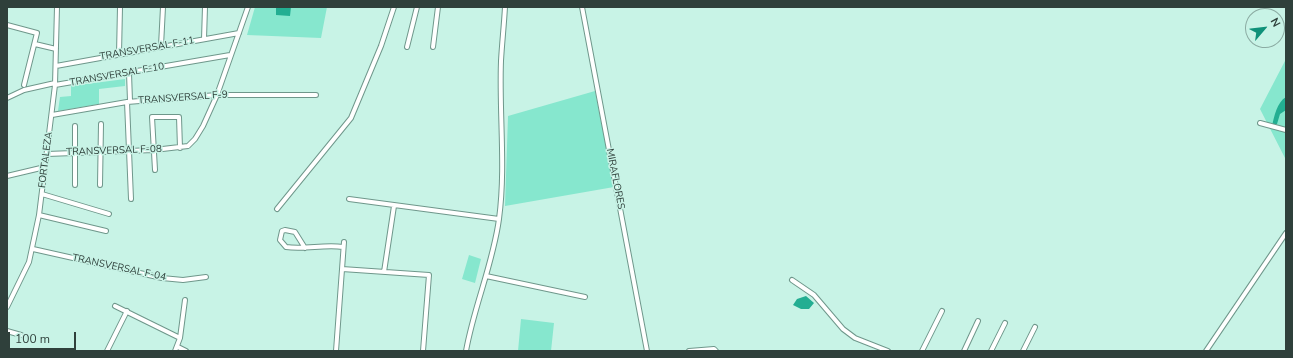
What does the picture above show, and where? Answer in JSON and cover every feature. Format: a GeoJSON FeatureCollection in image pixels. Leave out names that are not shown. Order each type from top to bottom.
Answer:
{"type":"FeatureCollection","features":[{"type":"Feature","properties":{"kind":"street","name":"FORTALEZA"},"geometry":{"type":"LineString","coordinates":[[7,307],[25,271],[33,249],[39,215],[55,84],[57,7]]}},
{"type":"Feature","properties":{"kind":"street"},"geometry":{"type":"LineString","coordinates":[[118,54],[120,7]]}},
{"type":"Feature","properties":{"kind":"street"},"geometry":{"type":"LineString","coordinates":[[161,46],[163,7]]}},
{"type":"Feature","properties":{"kind":"street"},"geometry":{"type":"LineString","coordinates":[[204,39],[205,7]]}},
{"type":"Feature","properties":{"kind":"street"},"geometry":{"type":"LineString","coordinates":[[155,170],[152,119],[154,117],[179,116],[180,148],[188,146],[194,139],[203,126],[217,95],[248,7]]}},
{"type":"Feature","properties":{"kind":"street"},"geometry":{"type":"LineString","coordinates":[[277,209],[351,118],[381,46],[394,7]]}},
{"type":"Feature","properties":{"kind":"street"},"geometry":{"type":"LineString","coordinates":[[407,47],[417,7]]}},
{"type":"Feature","properties":{"kind":"street"},"geometry":{"type":"LineString","coordinates":[[433,47],[438,7]]}},
{"type":"Feature","properties":{"kind":"street"},"geometry":{"type":"LineString","coordinates":[[466,351],[471,323],[486,276],[499,219],[502,121],[501,62],[506,7]]}},
{"type":"Feature","properties":{"kind":"street","name":"MIRAFLORES"},"geometry":{"type":"LineString","coordinates":[[582,7],[647,351]]}},
{"type":"Feature","properties":{"kind":"street"},"geometry":{"type":"LineString","coordinates":[[7,25],[37,33],[24,85]]}},
{"type":"Feature","properties":{"kind":"street","name":"TRANSVERSAL F-11"},"geometry":{"type":"LineString","coordinates":[[56,66],[239,33]]}},
{"type":"Feature","properties":{"kind":"street"},"geometry":{"type":"LineString","coordinates":[[35,44],[56,49]]}},
{"type":"Feature","properties":{"kind":"street","name":"TRANSVERSAL F-10"},"geometry":{"type":"LineString","coordinates":[[7,98],[24,90],[55,84],[129,73],[230,55]]}},
{"type":"Feature","properties":{"kind":"street"},"geometry":{"type":"LineString","coordinates":[[129,73],[128,151],[131,199]]}},
{"type":"Feature","properties":{"kind":"street","name":"TRANSVERSAL F-9"},"geometry":{"type":"LineString","coordinates":[[52,115],[128,102],[217,95],[316,95]]}},
{"type":"Feature","properties":{"kind":"street"},"geometry":{"type":"LineString","coordinates":[[1260,123],[1286,130]]}},
{"type":"Feature","properties":{"kind":"street"},"geometry":{"type":"LineString","coordinates":[[100,185],[101,124]]}},
{"type":"Feature","properties":{"kind":"street"},"geometry":{"type":"LineString","coordinates":[[74,185],[75,126]]}},
{"type":"Feature","properties":{"kind":"street","name":"TRANSVERSAL F-08"},"geometry":{"type":"LineString","coordinates":[[47,154],[180,148]]}},
{"type":"Feature","properties":{"kind":"street"},"geometry":{"type":"LineString","coordinates":[[7,176],[45,167]]}},
{"type":"Feature","properties":{"kind":"street"},"geometry":{"type":"LineString","coordinates":[[42,194],[110,214]]}},
{"type":"Feature","properties":{"kind":"street"},"geometry":{"type":"LineString","coordinates":[[350,199],[499,219]]}},
{"type":"Feature","properties":{"kind":"street"},"geometry":{"type":"LineString","coordinates":[[384,272],[394,206]]}},
{"type":"Feature","properties":{"kind":"street"},"geometry":{"type":"LineString","coordinates":[[39,215],[106,232]]}},
{"type":"Feature","properties":{"kind":"street"},"geometry":{"type":"LineString","coordinates":[[305,248],[295,232],[285,230],[282,231],[280,240],[286,247],[305,248],[327,245],[343,247]]}},
{"type":"Feature","properties":{"kind":"street"},"geometry":{"type":"LineString","coordinates":[[1206,351],[1286,233]]}},
{"type":"Feature","properties":{"kind":"street"},"geometry":{"type":"LineString","coordinates":[[336,351],[344,242]]}},
{"type":"Feature","properties":{"kind":"street","name":"TRANSVERSAL F-04"},"geometry":{"type":"LineString","coordinates":[[33,249],[162,278],[183,280],[206,277]]}},
{"type":"Feature","properties":{"kind":"street"},"geometry":{"type":"LineString","coordinates":[[342,268],[429,275],[423,351]]}},
{"type":"Feature","properties":{"kind":"street"},"geometry":{"type":"LineString","coordinates":[[486,276],[585,297]]}},
{"type":"Feature","properties":{"kind":"street"},"geometry":{"type":"LineString","coordinates":[[792,280],[814,295],[839,324],[855,338],[888,351]]}},
{"type":"Feature","properties":{"kind":"street"},"geometry":{"type":"LineString","coordinates":[[185,300],[177,349],[186,351]]}},
{"type":"Feature","properties":{"kind":"street"},"geometry":{"type":"LineString","coordinates":[[115,306],[180,338]]}},
{"type":"Feature","properties":{"kind":"street"},"geometry":{"type":"LineString","coordinates":[[114,351],[108,350],[127,311]]}},
{"type":"Feature","properties":{"kind":"street"},"geometry":{"type":"LineString","coordinates":[[922,351],[942,312]]}},
{"type":"Feature","properties":{"kind":"street"},"geometry":{"type":"LineString","coordinates":[[964,351],[978,322]]}},
{"type":"Feature","properties":{"kind":"street"},"geometry":{"type":"LineString","coordinates":[[991,351],[1005,323]]}},
{"type":"Feature","properties":{"kind":"street"},"geometry":{"type":"LineString","coordinates":[[1023,351],[1035,327]]}},
{"type":"Feature","properties":{"kind":"street"},"geometry":{"type":"LineString","coordinates":[[7,331],[20,335]]}},
{"type":"Feature","properties":{"kind":"street"},"geometry":{"type":"LineString","coordinates":[[689,351],[714,349],[716,351]]}},
{"type":"Feature","properties":{"kind":"shaded area"},"geometry":{"type":"Polygon","coordinates":[[[255,7],[327,7],[321,38],[247,35],[255,7]]]}},
{"type":"Feature","properties":{"kind":"shaded area"},"geometry":{"type":"Polygon","coordinates":[[[291,7],[290,16],[276,15],[276,8],[291,7]]]}},
{"type":"Feature","properties":{"kind":"shaded area"},"geometry":{"type":"Polygon","coordinates":[[[1286,59],[1286,160],[1260,109],[1286,59]]]}},
{"type":"Feature","properties":{"kind":"shaded area"},"geometry":{"type":"Polygon","coordinates":[[[125,79],[125,86],[99,89],[99,104],[58,111],[60,97],[71,96],[71,86],[125,79]]]}},
{"type":"Feature","properties":{"kind":"shaded area"},"geometry":{"type":"Polygon","coordinates":[[[595,91],[614,187],[505,206],[508,116],[595,91]]]}},
{"type":"Feature","properties":{"kind":"shaded area"},"geometry":{"type":"Polygon","coordinates":[[[1286,97],[1286,110],[1280,114],[1277,124],[1272,126],[1278,106],[1286,97]]]}},
{"type":"Feature","properties":{"kind":"shaded area"},"geometry":{"type":"Polygon","coordinates":[[[469,255],[481,259],[475,283],[462,279],[469,255]]]}},
{"type":"Feature","properties":{"kind":"shaded area"},"geometry":{"type":"Polygon","coordinates":[[[806,296],[814,303],[809,309],[801,309],[793,305],[797,299],[806,296]]]}},
{"type":"Feature","properties":{"kind":"shaded area"},"geometry":{"type":"Polygon","coordinates":[[[521,319],[554,323],[551,351],[518,351],[521,319]]]}}]}
